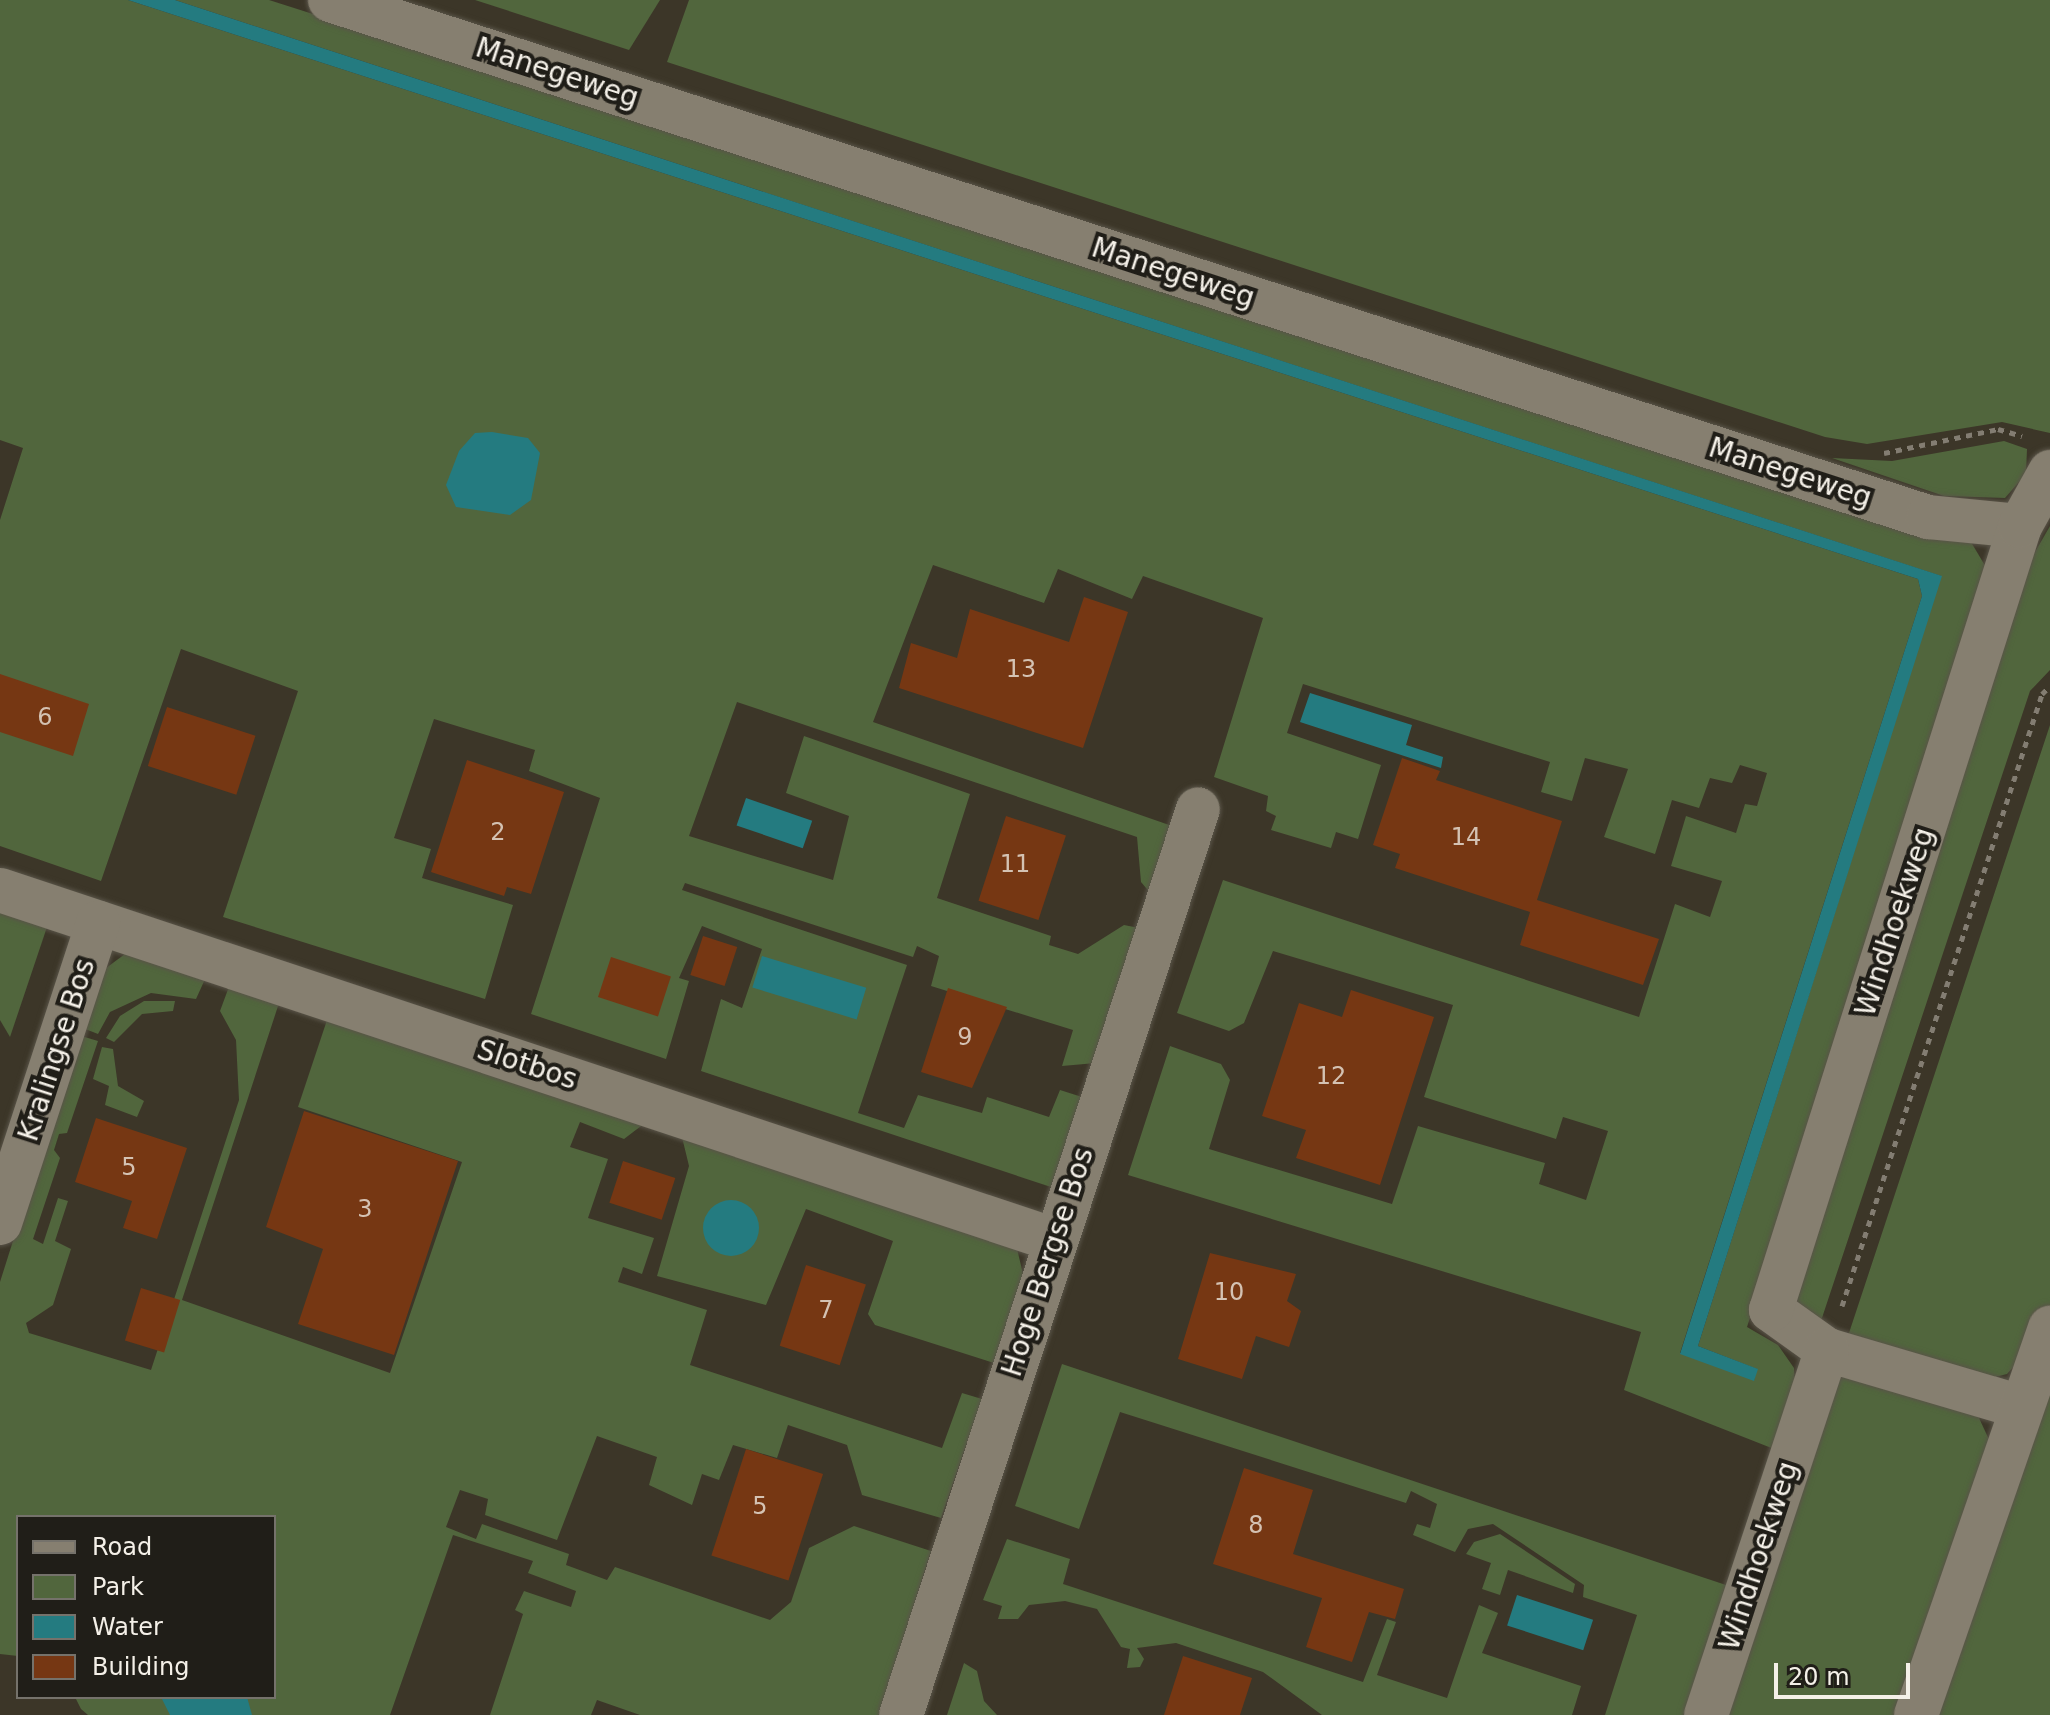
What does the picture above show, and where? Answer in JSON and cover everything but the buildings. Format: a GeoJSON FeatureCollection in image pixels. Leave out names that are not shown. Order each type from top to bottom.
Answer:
{"type":"FeatureCollection","features":[{"type":"Feature","properties":{"kind":"street","name":"Manegeweg"},"geometry":{"type":"LineString","coordinates":[[330,0],[1928,517],[2020,526]]}},
{"type":"Feature","properties":{"kind":"street","name":"Windhoekweg"},"geometry":{"type":"LineString","coordinates":[[2021,1407],[1827,1350],[1771,1310],[2020,526],[2050,472]]}},
{"type":"Feature","properties":{"kind":"street","name":"Hoge Bergse Bos"},"geometry":{"type":"LineString","coordinates":[[901,1715],[1198,809]]}},
{"type":"Feature","properties":{"kind":"street","name":"Slotbos"},"geometry":{"type":"LineString","coordinates":[[0,890],[1055,1240]]}},
{"type":"Feature","properties":{"kind":"street","name":"Kralingse Bos"},"geometry":{"type":"LineString","coordinates":[[0,1223],[98,923]]}},
{"type":"Feature","properties":{"kind":"street"},"geometry":{"type":"LineString","coordinates":[[1916,1715],[2050,1328]]}},
{"type":"Feature","properties":{"kind":"street","name":"Windhoekweg"},"geometry":{"type":"LineString","coordinates":[[1706,1715],[1827,1350]]}},
{"type":"Feature","properties":{"kind":"path"},"geometry":{"type":"LineString","coordinates":[[1827,1350],[2042,694],[2050,686]]}},
{"type":"Feature","properties":{"kind":"green space"},"geometry":{"type":"Polygon","coordinates":[[[0,0],[128,0],[1918,579],[1922,596],[1680,1353],[1754,1380],[1757,1369],[1698,1346],[1941,576],[175,0],[269,0],[1971,542],[1990,574],[1747,1327],[1778,1345],[1794,1368],[1795,1384],[1774,1449],[1624,1390],[1641,1332],[1128,1175],[1170,1046],[1221,1064],[1230,1080],[1209,1149],[1392,1204],[1418,1126],[1545,1163],[1539,1184],[1586,1200],[1608,1131],[1563,1117],[1556,1139],[1424,1097],[1453,1005],[1273,951],[1244,1023],[1229,1031],[1177,1013],[1223,880],[1639,1017],[1675,904],[1710,917],[1722,881],[1671,866],[1686,816],[1736,833],[1745,804],[1757,806],[1767,773],[1740,765],[1732,783],[1710,778],[1699,808],[1672,800],[1655,854],[1604,837],[1628,769],[1585,758],[1572,801],[1541,792],[1550,762],[1303,684],[1287,733],[1381,765],[1358,839],[1336,832],[1331,848],[1271,830],[1276,816],[1266,811],[1268,796],[1214,777],[1263,618],[1143,576],[1132,599],[1058,569],[1044,603],[933,565],[873,722],[1175,827],[1152,895],[1141,882],[1137,837],[737,702],[689,836],[833,880],[849,816],[786,793],[804,736],[970,794],[937,898],[1051,936],[1049,945],[1078,954],[1124,925],[1139,928],[1096,1063],[1062,1066],[1073,1030],[931,986],[939,956],[917,946],[913,957],[685,883],[682,890],[907,965],[858,1113],[904,1128],[918,1095],[982,1113],[987,1097],[1049,1117],[1060,1090],[1082,1097],[1054,1188],[701,1071],[721,999],[742,1008],[762,949],[702,926],[679,978],[689,981],[666,1059],[531,1014],[600,798],[529,771],[535,750],[434,719],[394,838],[431,849],[422,878],[513,905],[485,999],[223,917],[298,691],[181,649],[101,881],[0,846],[0,520],[23,448],[0,440],[0,0]]]}},
{"type":"Feature","properties":{"kind":"green space"},"geometry":{"type":"Polygon","coordinates":[[[475,0],[660,0],[629,50],[475,0]]]}},
{"type":"Feature","properties":{"kind":"green space"},"geometry":{"type":"Polygon","coordinates":[[[689,0],[2050,0],[2050,433],[2002,422],[1867,444],[1825,437],[667,62],[689,0]]]}},
{"type":"Feature","properties":{"kind":"green space"},"geometry":{"type":"Polygon","coordinates":[[[2004,441],[2027,449],[2026,474],[2005,498],[1944,496],[1832,458],[1892,461],[2004,441]]]}},
{"type":"Feature","properties":{"kind":"green space"},"geometry":{"type":"Polygon","coordinates":[[[2050,526],[2050,670],[2030,691],[1817,1333],[1799,1311],[1794,1287],[2019,580],[2050,526]]]}},
{"type":"Feature","properties":{"kind":"green space"},"geometry":{"type":"Polygon","coordinates":[[[2050,725],[2050,1715],[1720,1715],[1824,1395],[1844,1373],[1973,1405],[1992,1446],[2021,1359],[2007,1374],[1987,1379],[1848,1336],[2050,725]]]}},
{"type":"Feature","properties":{"kind":"green space"},"geometry":{"type":"Polygon","coordinates":[[[0,911],[47,927],[10,1037],[0,1020],[0,911]]]}},
{"type":"Feature","properties":{"kind":"green space"},"geometry":{"type":"Polygon","coordinates":[[[125,954],[206,977],[196,999],[151,993],[110,1012],[98,1034],[80,1027],[98,974],[125,954]]]}},
{"type":"Feature","properties":{"kind":"green space"},"geometry":{"type":"Polygon","coordinates":[[[230,984],[280,1000],[182,1300],[390,1373],[462,1162],[298,1107],[328,1017],[649,1120],[624,1139],[580,1122],[570,1147],[608,1159],[588,1218],[654,1238],[642,1274],[623,1267],[618,1282],[707,1310],[690,1365],[942,1448],[962,1393],[982,1399],[941,1518],[862,1495],[847,1445],[788,1425],[777,1458],[733,1445],[719,1480],[702,1474],[692,1505],[649,1485],[657,1457],[597,1436],[557,1540],[485,1515],[488,1499],[460,1490],[446,1527],[476,1539],[482,1524],[569,1554],[566,1565],[607,1580],[615,1567],[770,1620],[791,1602],[809,1548],[854,1526],[931,1551],[879,1715],[640,1715],[597,1700],[591,1715],[490,1715],[523,1614],[515,1610],[524,1591],[571,1607],[576,1591],[528,1573],[533,1561],[453,1535],[390,1715],[88,1715],[81,1709],[76,1699],[276,1699],[276,1515],[16,1515],[16,1656],[0,1654],[0,1282],[78,1035],[98,1041],[67,1133],[59,1134],[54,1150],[60,1158],[33,1239],[43,1244],[58,1198],[68,1201],[55,1241],[71,1249],[53,1305],[26,1323],[29,1333],[151,1370],[239,1100],[236,1040],[220,1011],[230,984]]]}},
{"type":"Feature","properties":{"kind":"green space"},"geometry":{"type":"Polygon","coordinates":[[[144,1001],[175,1001],[173,1011],[142,1014],[114,1042],[106,1038],[120,1016],[144,1001]]]}},
{"type":"Feature","properties":{"kind":"green space"},"geometry":{"type":"Polygon","coordinates":[[[102,1047],[113,1049],[118,1086],[144,1101],[137,1117],[105,1105],[109,1086],[93,1079],[102,1047]]]}},
{"type":"Feature","properties":{"kind":"green space"},"geometry":{"type":"Polygon","coordinates":[[[681,1133],[1015,1240],[1023,1274],[994,1363],[875,1325],[868,1314],[893,1241],[806,1209],[766,1305],[657,1276],[689,1166],[681,1133]]]}},
{"type":"Feature","properties":{"kind":"green space"},"geometry":{"type":"Polygon","coordinates":[[[1062,1364],[1729,1586],[1686,1715],[1605,1715],[1637,1615],[1583,1597],[1584,1585],[1493,1524],[1468,1529],[1455,1552],[1413,1535],[1417,1524],[1430,1528],[1437,1504],[1411,1491],[1406,1503],[1120,1412],[1079,1529],[1015,1506],[1062,1364]]]}},
{"type":"Feature","properties":{"kind":"green space"},"geometry":{"type":"Polygon","coordinates":[[[1500,1534],[1575,1584],[1573,1593],[1508,1570],[1500,1595],[1482,1589],[1491,1563],[1466,1554],[1474,1542],[1500,1534]]]}},
{"type":"Feature","properties":{"kind":"green space"},"geometry":{"type":"Polygon","coordinates":[[[1007,1539],[1070,1559],[1063,1584],[1363,1682],[1387,1619],[1396,1622],[1377,1675],[1447,1698],[1479,1605],[1498,1613],[1482,1653],[1581,1686],[1572,1715],[1322,1715],[1263,1672],[1176,1643],[1137,1648],[1144,1659],[1140,1667],[1127,1668],[1130,1649],[1121,1647],[1097,1609],[1065,1601],[1029,1605],[1018,1619],[998,1619],[1002,1606],[983,1600],[1007,1539]]]}},
{"type":"Feature","properties":{"kind":"green space"},"geometry":{"type":"Polygon","coordinates":[[[964,1663],[977,1671],[984,1701],[997,1715],[947,1715],[964,1663]]]}},
{"type":"Feature","properties":{"kind":"water"},"geometry":{"type":"Polygon","coordinates":[[[128,0],[175,0],[1942,576],[1698,1346],[1758,1369],[1754,1381],[1680,1354],[1922,596],[1918,579],[128,0]]]}},
{"type":"Feature","properties":{"kind":"water"},"geometry":{"type":"Polygon","coordinates":[[[492,432],[528,438],[540,453],[531,500],[510,515],[456,507],[446,485],[459,451],[475,433],[492,432]]]}},
{"type":"Feature","properties":{"kind":"water"},"geometry":{"type":"Polygon","coordinates":[[[1310,693],[1412,725],[1406,745],[1443,757],[1441,768],[1300,722],[1310,693]]]}},
{"type":"Feature","properties":{"kind":"water"},"geometry":{"type":"Polygon","coordinates":[[[746,798],[812,821],[803,848],[737,825],[746,798]]]}},
{"type":"Feature","properties":{"kind":"water"},"geometry":{"type":"Polygon","coordinates":[[[762,956],[866,988],[857,1019],[752,988],[762,956]]]}},
{"type":"Feature","properties":{"kind":"water"},"geometry":{"type":"Polygon","coordinates":[[[731,1200],[751,1208],[759,1228],[751,1248],[731,1256],[711,1248],[703,1228],[711,1208],[731,1200]]]}},
{"type":"Feature","properties":{"kind":"water"},"geometry":{"type":"Polygon","coordinates":[[[1517,1595],[1593,1620],[1583,1650],[1507,1625],[1517,1595]]]}},
{"type":"Feature","properties":{"kind":"water"},"geometry":{"type":"Polygon","coordinates":[[[162,1699],[248,1699],[252,1715],[170,1715],[162,1699]]]}}]}
